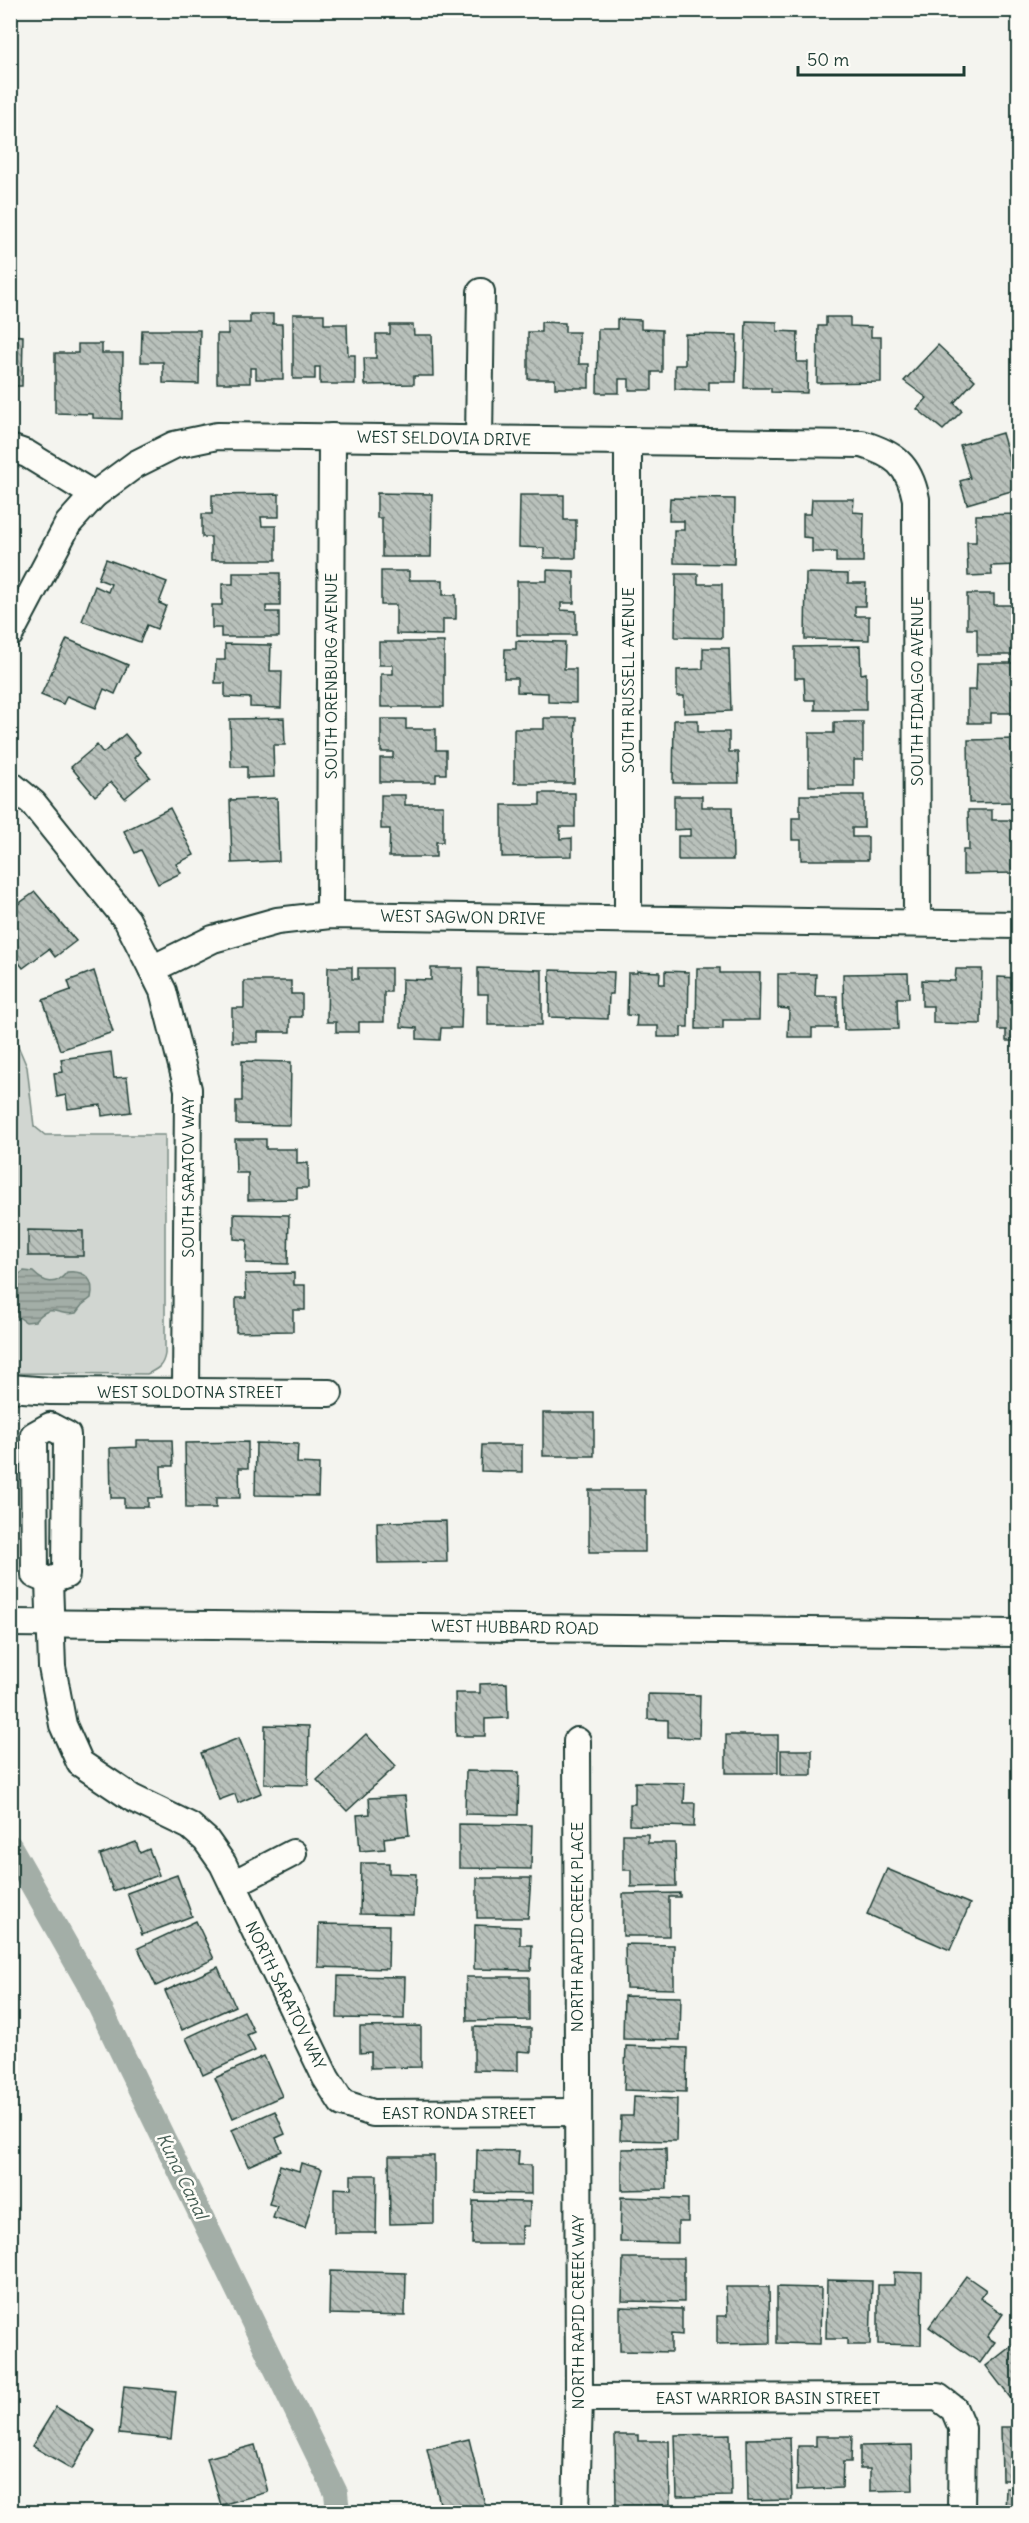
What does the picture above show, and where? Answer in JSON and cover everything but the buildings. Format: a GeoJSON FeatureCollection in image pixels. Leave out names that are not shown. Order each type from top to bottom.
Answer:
{"type":"FeatureCollection","features":[{"type":"Feature","properties":{"kind":"street"},"geometry":{"type":"LineString","coordinates":[[479,439],[481,292]]}},
{"type":"Feature","properties":{"kind":"street","name":"WEST SELDOVIA DRIVE"},"geometry":{"type":"LineString","coordinates":[[10,634],[68,524],[94,495],[136,464],[174,446],[217,436],[862,444],[884,451],[901,464]]}},
{"type":"Feature","properties":{"kind":"street","name":"SOUTH ORENBURG AVENUE"},"geometry":{"type":"LineString","coordinates":[[330,915],[332,437]]}},
{"type":"Feature","properties":{"kind":"street","name":"SOUTH RUSSELL AVENUE"},"geometry":{"type":"LineString","coordinates":[[628,441],[628,919]]}},
{"type":"Feature","properties":{"kind":"street"},"geometry":{"type":"LineString","coordinates":[[10,448],[27,454],[94,495]]}},
{"type":"Feature","properties":{"kind":"street","name":"SOUTH FIDALGO AVENUE"},"geometry":{"type":"LineString","coordinates":[[901,464],[913,480],[916,499],[917,922]]}},
{"type":"Feature","properties":{"kind":"street"},"geometry":{"type":"LineString","coordinates":[[10,784],[33,804],[127,920],[152,969]]}},
{"type":"Feature","properties":{"kind":"street","name":"WEST SAGWON DRIVE"},"geometry":{"type":"LineString","coordinates":[[152,969],[213,939],[277,921],[330,915],[1018,925]]}},
{"type":"Feature","properties":{"kind":"street","name":"SOUTH SARATOV WAY"},"geometry":{"type":"LineString","coordinates":[[152,969],[163,991],[188,1089],[186,1391]]}},
{"type":"Feature","properties":{"kind":"street","name":"WEST SOLDOTNA STREET"},"geometry":{"type":"LineString","coordinates":[[10,1388],[50,1391],[329,1392]]}},
{"type":"Feature","properties":{"kind":"street","name":"NORTH SARATOV WAY"},"geometry":{"type":"LineString","coordinates":[[50,1391],[50,1426],[34,1435],[35,1575],[49,1581],[52,1667],[63,1725],[80,1763],[132,1798],[190,1826],[206,1840],[223,1864],[326,2078],[342,2103]]}},
{"type":"Feature","properties":{"kind":"street","name":"WEST HUBBARD ROAD"},"geometry":{"type":"LineString","coordinates":[[10,1623],[1018,1633]]}},
{"type":"Feature","properties":{"kind":"street","name":"NORTH RAPID CREEK PLACE"},"geometry":{"type":"LineString","coordinates":[[577,1741],[578,2112]]}},
{"type":"Feature","properties":{"kind":"street"},"geometry":{"type":"LineString","coordinates":[[233,1884],[293,1853]]}},
{"type":"Feature","properties":{"kind":"street","name":"EAST RONDA STREET"},"geometry":{"type":"LineString","coordinates":[[342,2103],[373,2113],[578,2112]]}},
{"type":"Feature","properties":{"kind":"street","name":"NORTH RAPID CREEK WAY"},"geometry":{"type":"LineString","coordinates":[[576,2512],[579,2398],[578,2112]]}},
{"type":"Feature","properties":{"kind":"street","name":"EAST WARRIOR BASIN STREET"},"geometry":{"type":"LineString","coordinates":[[579,2398],[938,2397],[954,2409],[962,2428],[961,2512]]}},
{"type":"Feature","properties":{"kind":"shaded area"},"geometry":{"type":"Polygon","coordinates":[[[10,1027],[27,1067],[34,1126],[45,1135],[165,1135],[165,1354],[159,1367],[147,1374],[11,1373],[10,1027]]]}},
{"type":"Feature","properties":{"kind":"shaded area"},"geometry":{"type":"Polygon","coordinates":[[[24,1271],[33,1272],[50,1282],[59,1280],[67,1272],[84,1275],[92,1286],[91,1298],[76,1313],[51,1311],[41,1315],[35,1321],[26,1322],[17,1316],[17,1295],[13,1285],[15,1277],[24,1271]]]}},
{"type":"Feature","properties":{"kind":"waterway","name":"Kuna Canal"},"geometry":{"type":"LineString","coordinates":[[10,1846],[90,1987],[336,2493],[338,2512]]}}]}
